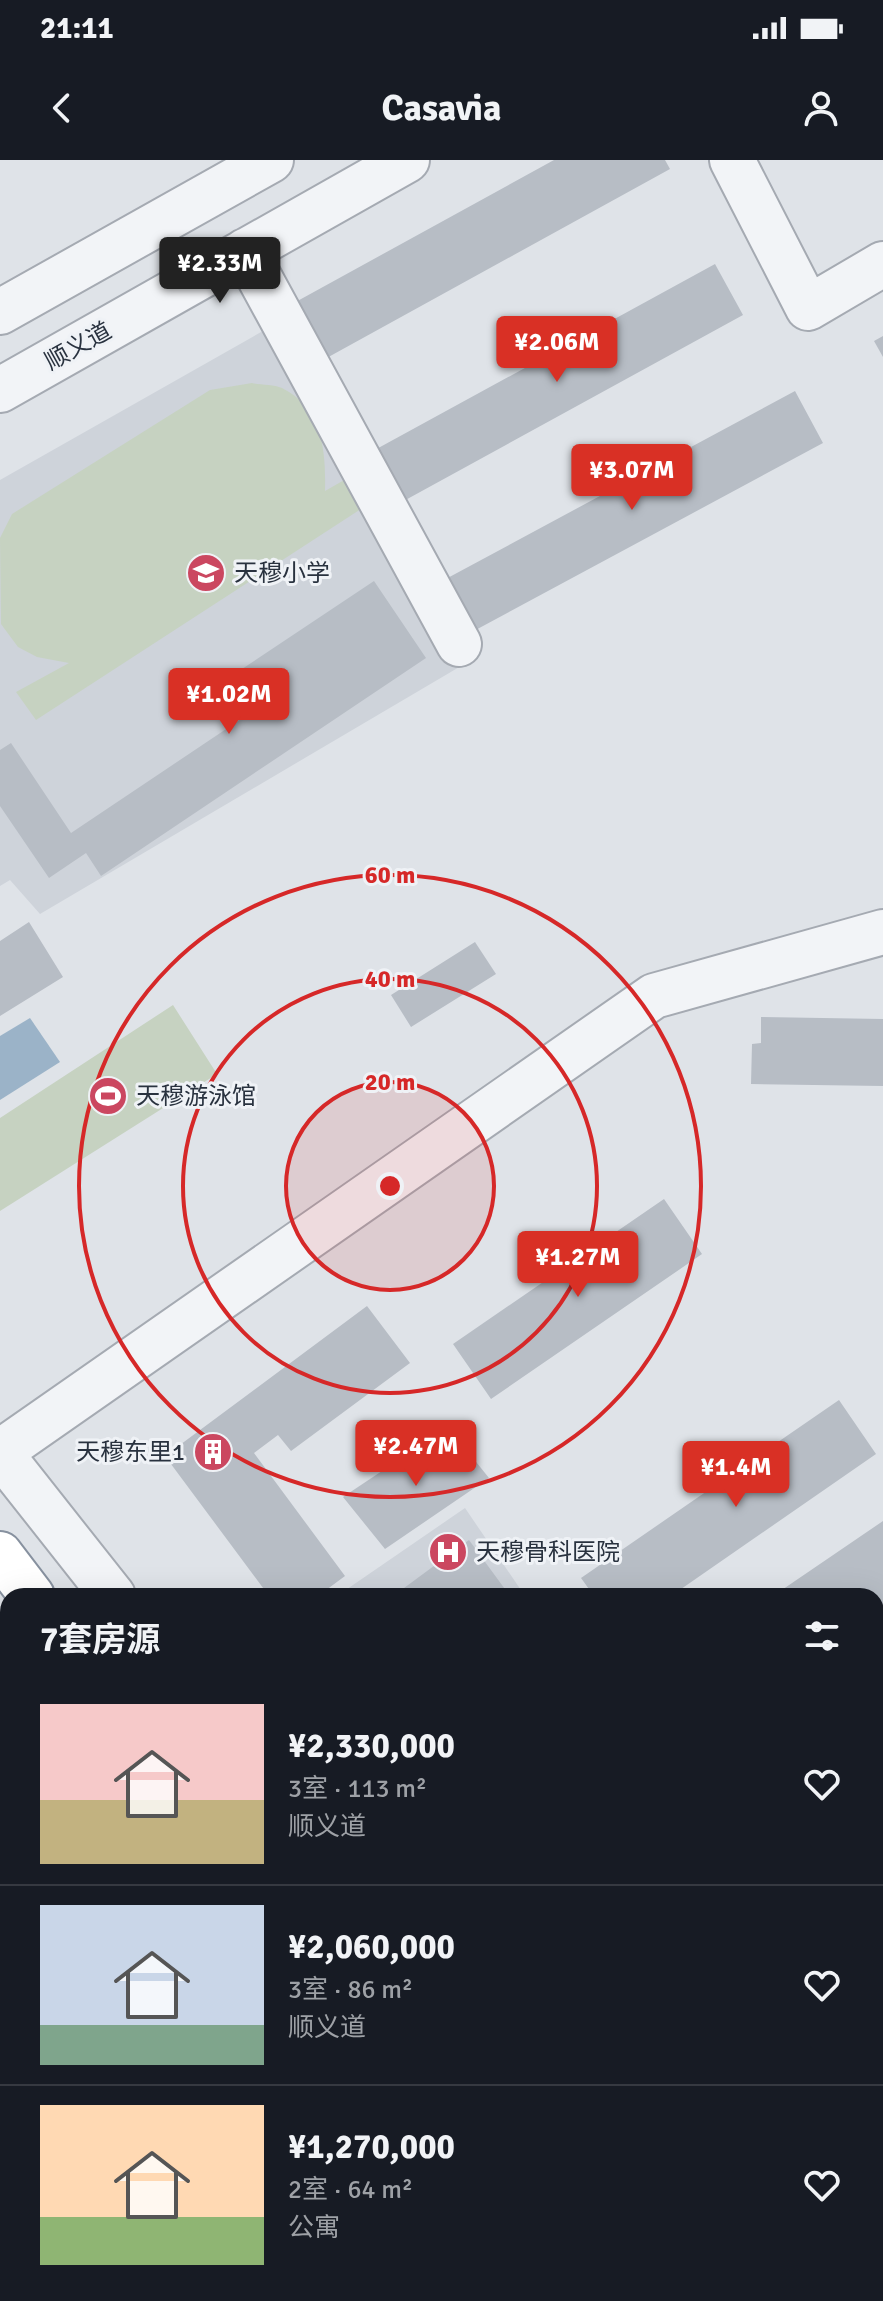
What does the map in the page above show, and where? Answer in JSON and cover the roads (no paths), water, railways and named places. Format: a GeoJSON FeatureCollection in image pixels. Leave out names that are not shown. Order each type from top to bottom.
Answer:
{"type":"FeatureCollection","features":[{"type":"Feature","properties":{"kind":"highway"},"geometry":{"type":"LineString","coordinates":[[0,1554],[26,1588]]}},
{"type":"Feature","properties":{"kind":"street"},"geometry":{"type":"LineString","coordinates":[[0,312],[271,160]]}},
{"type":"Feature","properties":{"kind":"street","name":"顺义道"},"geometry":{"type":"LineString","coordinates":[[0,390],[407,160]]}},
{"type":"Feature","properties":{"kind":"street"},"geometry":{"type":"LineString","coordinates":[[732,160],[808,308],[883,264]]}},
{"type":"Feature","properties":{"kind":"street"},"geometry":{"type":"LineString","coordinates":[[194,205],[236,256],[459,644]]}},
{"type":"Feature","properties":{"kind":"street"},"geometry":{"type":"LineString","coordinates":[[107,1588],[0,1452],[654,996],[883,932]]}},
{"type":"Feature","properties":{"kind":"water"},"geometry":{"type":"Polygon","coordinates":[[[30,1018],[60,1062],[0,1100],[0,1036],[30,1018]]]}},
{"type":"Feature","properties":{"kind":"place","name":"天穆小学"},"geometry":{"type":"Point","coordinates":[206,573]}},
{"type":"Feature","properties":{"kind":"place","name":"天穆游泳馆"},"geometry":{"type":"Point","coordinates":[108,1096]}},
{"type":"Feature","properties":{"kind":"place","name":"天穆东里1"},"geometry":{"type":"Point","coordinates":[213,1452]}},
{"type":"Feature","properties":{"kind":"place","name":"天穆骨科医院"},"geometry":{"type":"Point","coordinates":[448,1552]}}]}
